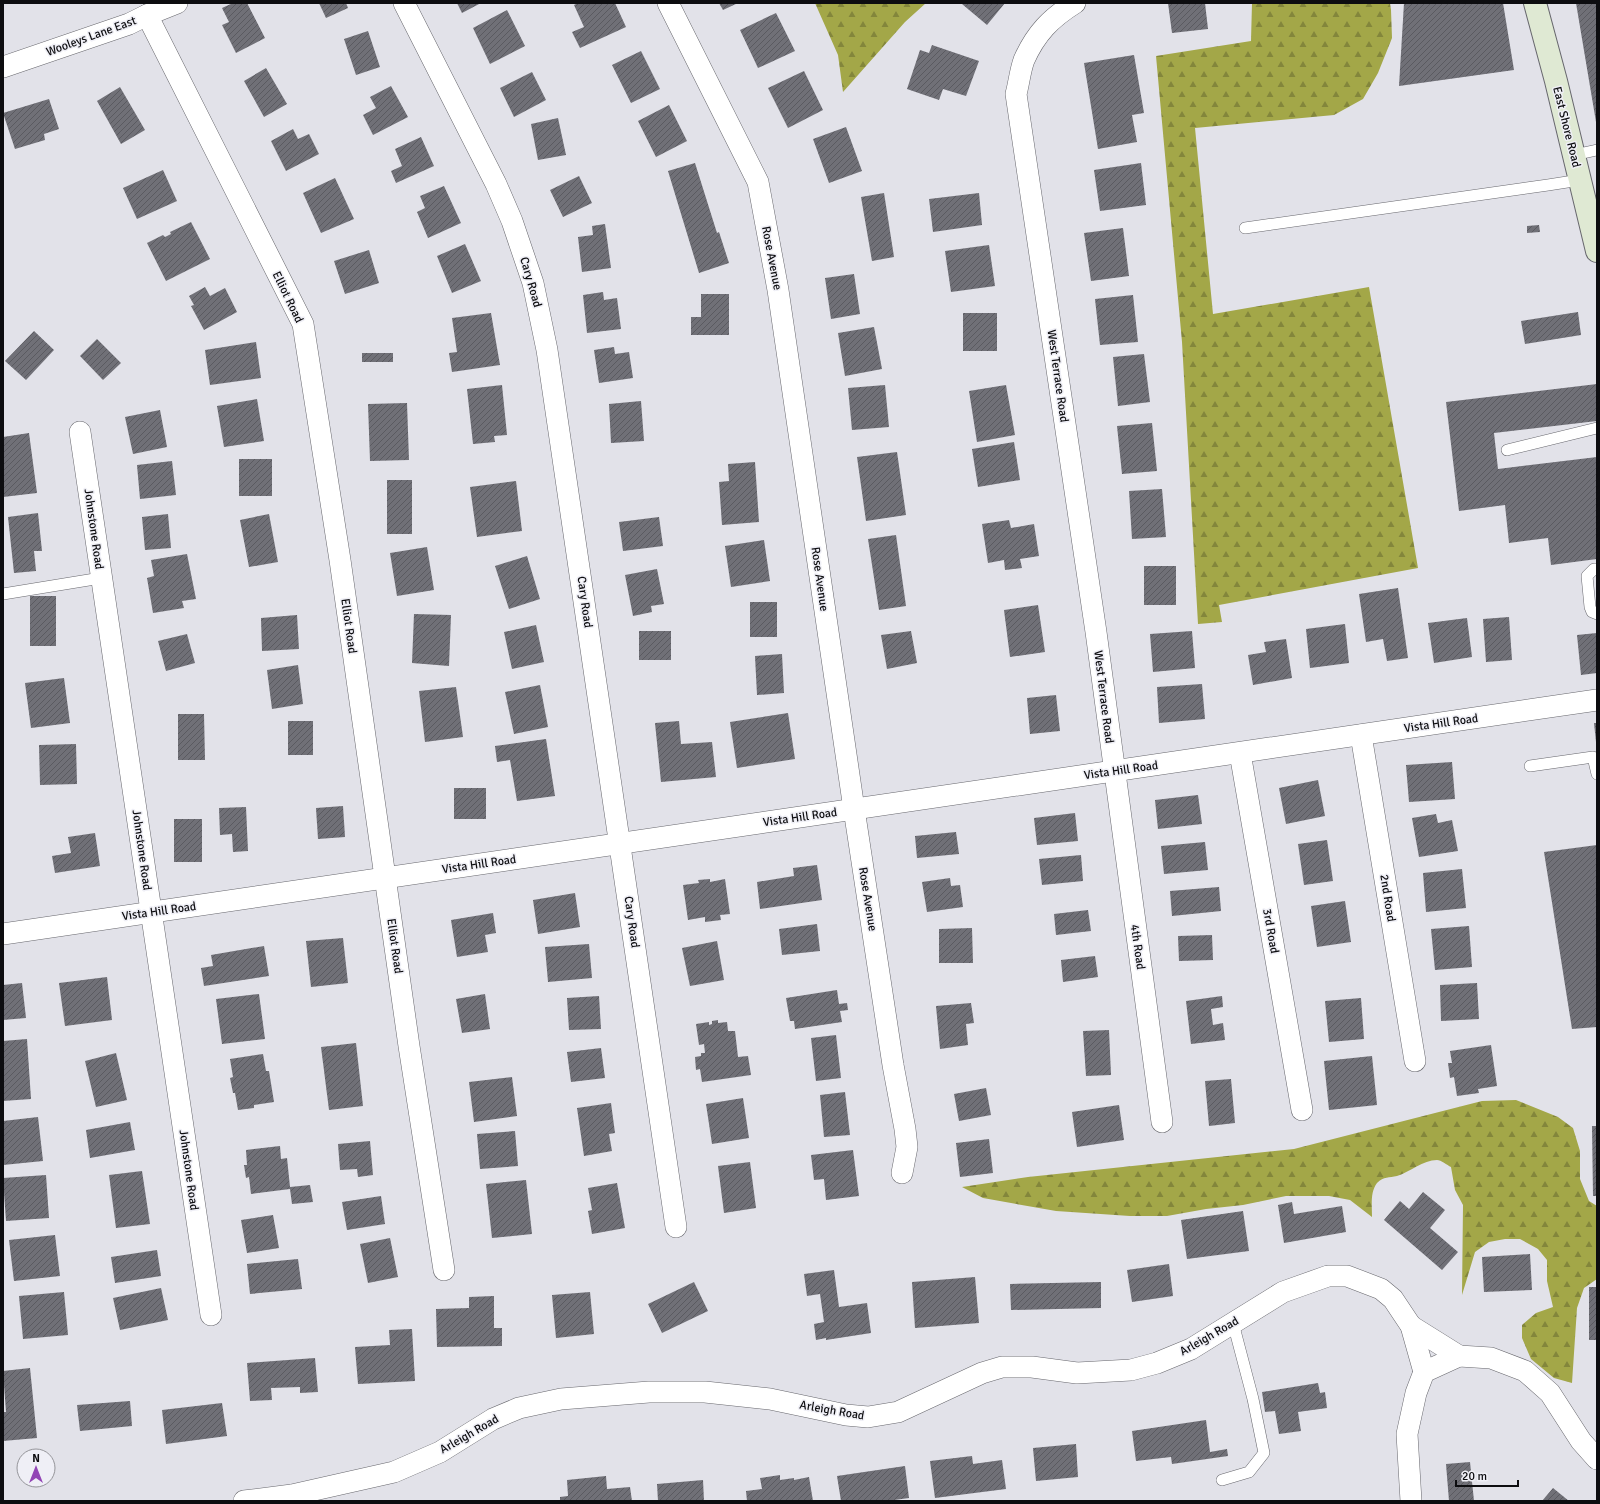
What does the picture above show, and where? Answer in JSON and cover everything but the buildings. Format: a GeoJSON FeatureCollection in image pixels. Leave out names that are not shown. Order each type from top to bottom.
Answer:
{"type":"FeatureCollection","features":[{"type":"Feature","properties":{"kind":"main road","name":"East Shore Road"},"geometry":{"type":"LineString","coordinates":[[1535,3],[1597,251]]}},
{"type":"Feature","properties":{"kind":"street","name":"Wooleys Lane East"},"geometry":{"type":"LineString","coordinates":[[3,67],[129,24],[177,3]]}},
{"type":"Feature","properties":{"kind":"street","name":"Cary Road"},"geometry":{"type":"LineString","coordinates":[[404,3],[496,184],[512,221],[534,283],[547,350],[676,1227]]}},
{"type":"Feature","properties":{"kind":"street","name":"Rose Avenue"},"geometry":{"type":"LineString","coordinates":[[668,3],[758,182],[778,290],[854,809],[893,1064],[906,1134],[907,1147],[902,1173]]}},
{"type":"Feature","properties":{"kind":"street","name":"West Terrace Road"},"geometry":{"type":"LineString","coordinates":[[1075,3],[1060,12],[1043,28],[1024,61],[1016,94],[1095,624],[1114,771]]}},
{"type":"Feature","properties":{"kind":"street","name":"Elliot Road"},"geometry":{"type":"LineString","coordinates":[[147,15],[303,324],[340,560],[409,1046],[444,1270]]}},
{"type":"Feature","properties":{"kind":"street","name":"Johnstone Road"},"geometry":{"type":"LineString","coordinates":[[80,432],[211,1315]]}},
{"type":"Feature","properties":{"kind":"street","name":"Vista Hill Road"},"geometry":{"type":"LineString","coordinates":[[3,934],[1597,700]]}},
{"type":"Feature","properties":{"kind":"street","name":"2nd Road"},"geometry":{"type":"LineString","coordinates":[[1361,735],[1415,1061]]}},
{"type":"Feature","properties":{"kind":"street","name":"3rd Road"},"geometry":{"type":"LineString","coordinates":[[1240,753],[1302,1110]]}},
{"type":"Feature","properties":{"kind":"street","name":"4th Road"},"geometry":{"type":"LineString","coordinates":[[1114,771],[1162,1122]]}},
{"type":"Feature","properties":{"kind":"street","name":"Arleigh Road"},"geometry":{"type":"LineString","coordinates":[[244,1501],[288,1498],[394,1472],[440,1452],[493,1419],[519,1408],[561,1399],[649,1392],[705,1392],[770,1399],[846,1415],[868,1417],[898,1412],[982,1373],[1002,1367],[1032,1367],[1077,1372],[1131,1370],[1157,1363],[1191,1349],[1283,1292],[1328,1276],[1347,1276],[1381,1289],[1393,1298],[1411,1326],[1430,1370],[1459,1356]]}},
{"type":"Feature","properties":{"kind":"street","name":"Arleigh Road"},"geometry":{"type":"LineString","coordinates":[[1411,1326],[1459,1356],[1491,1358],[1525,1371],[1550,1393],[1581,1441],[1597,1459]]}},
{"type":"Feature","properties":{"kind":"street"},"geometry":{"type":"LineString","coordinates":[[1411,1501],[1407,1434],[1416,1393],[1430,1370]]}},
{"type":"Feature","properties":{"kind":"street"},"geometry":{"type":"LineString","coordinates":[[1408,1449],[1419,1501]]}},
{"type":"Feature","properties":{"kind":"lane"},"geometry":{"type":"LineString","coordinates":[[1574,155],[1597,150]]}},
{"type":"Feature","properties":{"kind":"lane"},"geometry":{"type":"LineString","coordinates":[[1246,228],[1580,180]]}},
{"type":"Feature","properties":{"kind":"lane"},"geometry":{"type":"LineString","coordinates":[[1507,450],[1597,428]]}},
{"type":"Feature","properties":{"kind":"lane"},"geometry":{"type":"LineString","coordinates":[[1597,569],[1587,576],[1590,607],[1592,612],[1597,614]]}},
{"type":"Feature","properties":{"kind":"lane"},"geometry":{"type":"LineString","coordinates":[[3,594],[101,578]]}},
{"type":"Feature","properties":{"kind":"lane"},"geometry":{"type":"LineString","coordinates":[[1530,766],[1593,757],[1597,774]]}},
{"type":"Feature","properties":{"kind":"lane"},"geometry":{"type":"LineString","coordinates":[[1222,1480],[1249,1472],[1264,1453],[1253,1400],[1233,1323]]}},
{"type":"Feature","properties":{"kind":"green space"},"geometry":{"type":"Polygon","coordinates":[[[815,3],[926,3],[905,22],[843,92],[838,55],[815,3]]]}},
{"type":"Feature","properties":{"kind":"green space"},"geometry":{"type":"Polygon","coordinates":[[[1252,3],[1390,3],[1392,38],[1378,73],[1363,99],[1334,115],[1195,128],[1213,314],[1369,287],[1418,568],[1219,605],[1222,622],[1198,624],[1182,342],[1156,56],[1251,41],[1252,3]]]}},
{"type":"Feature","properties":{"kind":"green space"},"geometry":{"type":"Polygon","coordinates":[[[1516,1100],[1558,1117],[1573,1128],[1580,1151],[1580,1179],[1589,1201],[1597,1206],[1597,1279],[1584,1288],[1577,1308],[1572,1383],[1554,1378],[1531,1359],[1522,1338],[1522,1325],[1536,1313],[1553,1307],[1547,1281],[1547,1260],[1538,1249],[1520,1239],[1505,1239],[1489,1242],[1475,1252],[1462,1295],[1463,1205],[1455,1190],[1451,1167],[1439,1160],[1427,1162],[1397,1176],[1384,1178],[1377,1183],[1372,1195],[1372,1217],[1350,1200],[1329,1196],[1286,1196],[1243,1205],[1206,1209],[1167,1216],[1130,1216],[1056,1211],[983,1198],[962,1187],[1028,1177],[1294,1149],[1482,1101],[1516,1100]]]}}]}
